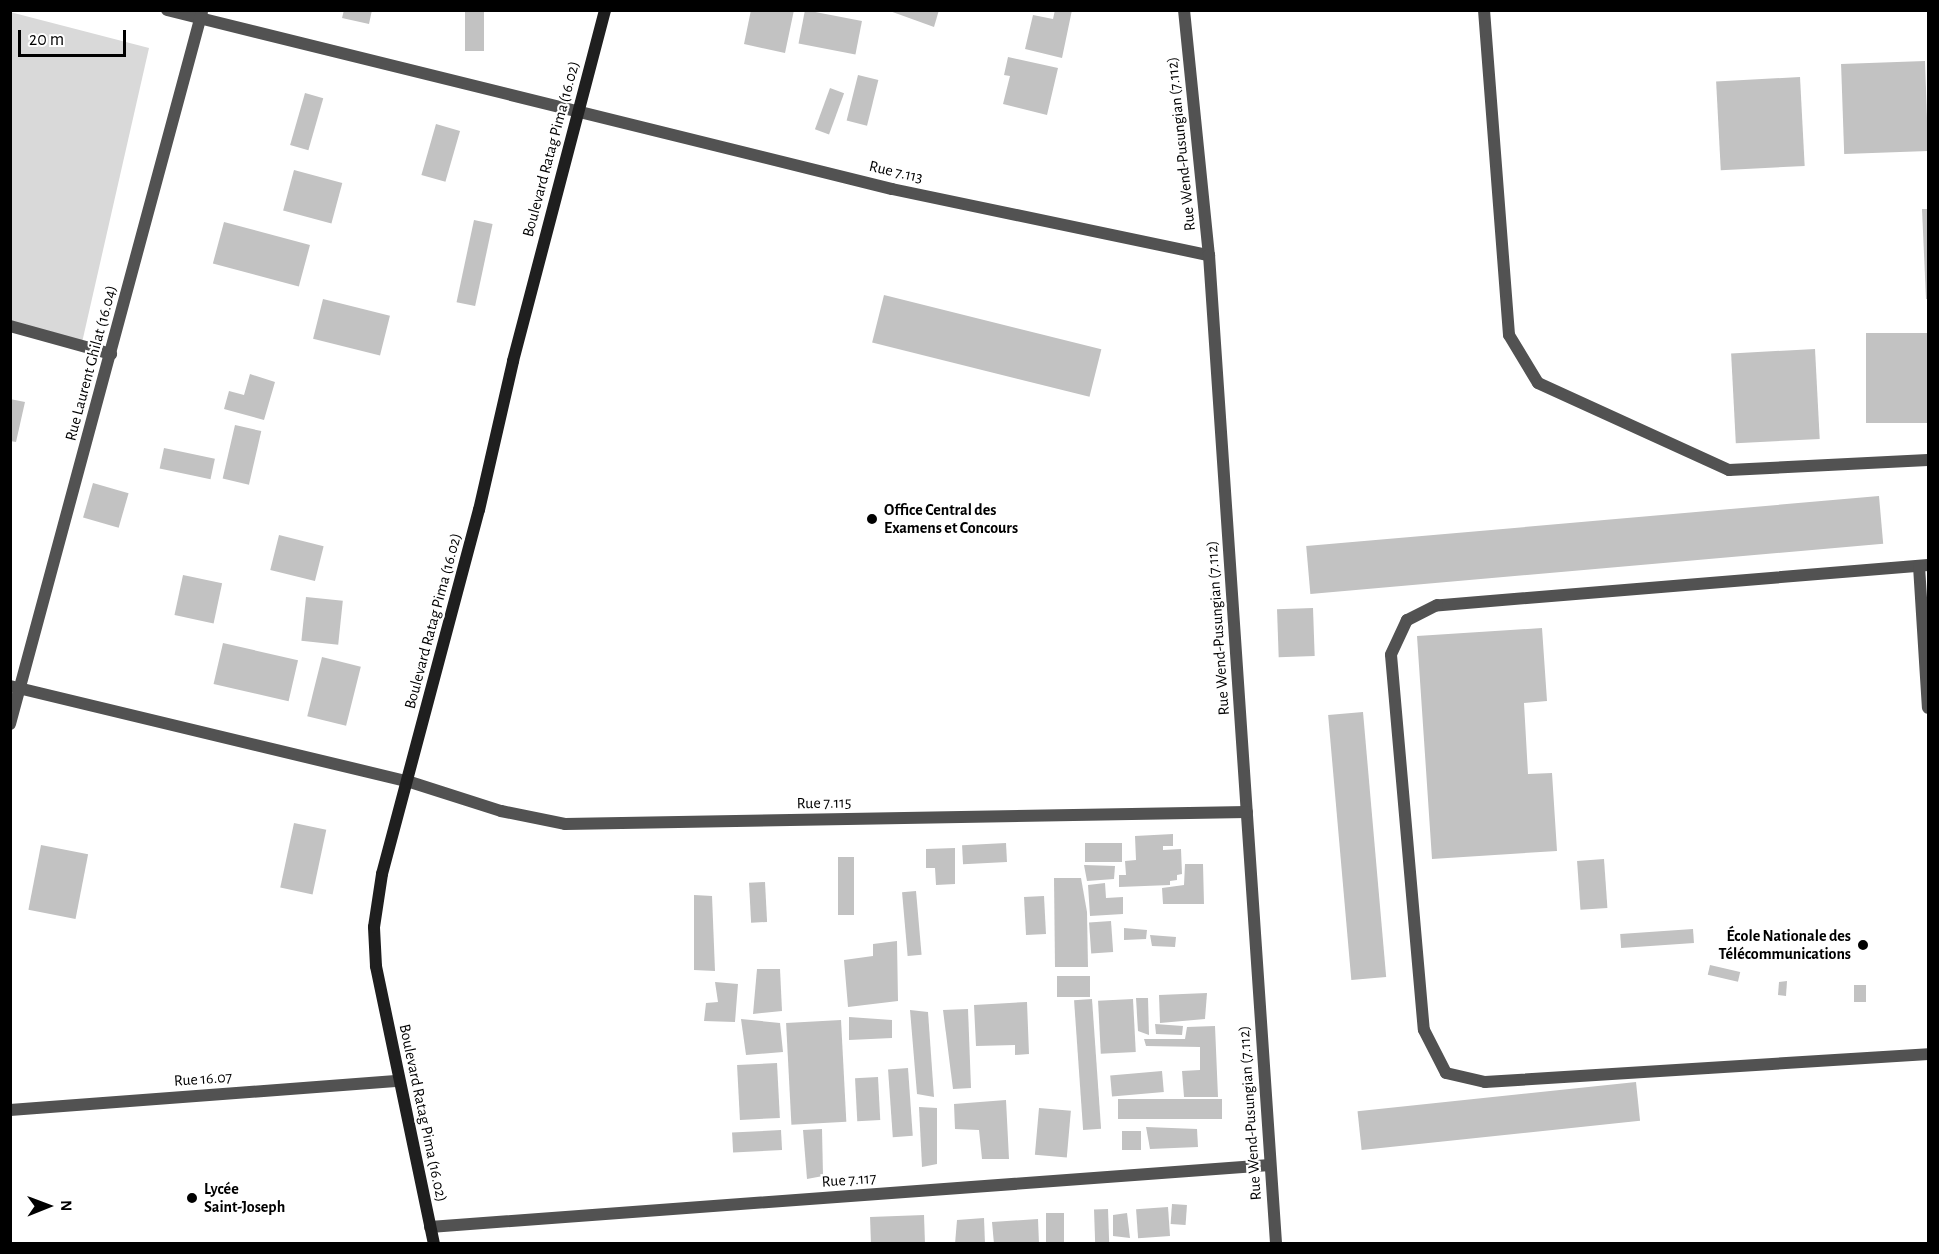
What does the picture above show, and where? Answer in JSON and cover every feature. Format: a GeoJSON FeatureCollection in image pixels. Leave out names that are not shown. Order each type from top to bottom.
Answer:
{"type":"FeatureCollection","features":[{"type":"Feature","properties":{"kind":"street","name":"Rue 7.113"},"geometry":{"type":"LineString","coordinates":[[167,10],[201,14],[577,113],[892,189],[1209,255]]}},
{"type":"Feature","properties":{"kind":"street","name":"Boulevard Ratag Pima (16.02)"},"geometry":{"type":"LineString","coordinates":[[434,1244],[376,966],[374,927],[382,874],[480,510],[513,361],[605,10]]}},
{"type":"Feature","properties":{"kind":"street","name":"Rue Wend-Pusungian (7.112)"},"geometry":{"type":"LineString","coordinates":[[1184,10],[1209,255],[1276,1244]]}},
{"type":"Feature","properties":{"kind":"street"},"geometry":{"type":"LineString","coordinates":[[1484,10],[1509,335],[1538,383],[1729,470],[1929,460]]}},
{"type":"Feature","properties":{"kind":"street","name":"Rue Laurent Ghilat (16.04)"},"geometry":{"type":"LineString","coordinates":[[10,724],[14,687],[111,354],[201,14]]}},
{"type":"Feature","properties":{"kind":"street"},"geometry":{"type":"LineString","coordinates":[[10,326],[111,354]]}},
{"type":"Feature","properties":{"kind":"street"},"geometry":{"type":"LineString","coordinates":[[1929,708],[1924,566],[1437,605],[1407,620],[1391,655],[1424,1030],[1446,1073],[1485,1082],[1929,1054]]}},
{"type":"Feature","properties":{"kind":"street","name":"Rue 7.115"},"geometry":{"type":"LineString","coordinates":[[14,687],[407,781],[501,811],[565,824],[1247,812]]}},
{"type":"Feature","properties":{"kind":"street","name":"Rue 16.07"},"geometry":{"type":"LineString","coordinates":[[10,1110],[399,1081]]}},
{"type":"Feature","properties":{"kind":"street","name":"Rue 7.117"},"geometry":{"type":"LineString","coordinates":[[430,1227],[1270,1165]]}},
{"type":"Feature","properties":{"kind":"shaded area"},"geometry":{"type":"Polygon","coordinates":[[[10,12],[149,48],[81,347],[11,328],[10,12]]]}},
{"type":"Feature","properties":{"kind":"building"},"geometry":{"type":"Polygon","coordinates":[[[344,10],[372,10],[369,24],[342,18],[344,10]]]}},
{"type":"Feature","properties":{"kind":"building"},"geometry":{"type":"Polygon","coordinates":[[[465,10],[484,10],[484,51],[465,51],[465,10]]]}},
{"type":"Feature","properties":{"kind":"building"},"geometry":{"type":"Polygon","coordinates":[[[751,10],[794,10],[785,53],[744,44],[751,10]]]}},
{"type":"Feature","properties":{"kind":"building"},"geometry":{"type":"Polygon","coordinates":[[[805,10],[862,21],[855,54],[799,43],[805,10]]]}},
{"type":"Feature","properties":{"kind":"building"},"geometry":{"type":"Polygon","coordinates":[[[887,10],[939,10],[934,27],[887,10]]]}},
{"type":"Feature","properties":{"kind":"building"},"geometry":{"type":"Polygon","coordinates":[[[1055,10],[1072,10],[1062,58],[1025,49],[1033,15],[1053,19],[1055,10]]]}},
{"type":"Feature","properties":{"kind":"building"},"geometry":{"type":"Polygon","coordinates":[[[1008,57],[1058,68],[1047,115],[1003,104],[1010,76],[1004,75],[1008,57]]]}},
{"type":"Feature","properties":{"kind":"building"},"geometry":{"type":"Polygon","coordinates":[[[1925,61],[1928,151],[1844,154],[1841,64],[1925,61]]]}},
{"type":"Feature","properties":{"kind":"building"},"geometry":{"type":"Polygon","coordinates":[[[858,75],[878,80],[867,126],[847,121],[858,75]]]}},
{"type":"Feature","properties":{"kind":"building"},"geometry":{"type":"Polygon","coordinates":[[[1800,77],[1805,166],[1721,170],[1716,81],[1800,77]]]}},
{"type":"Feature","properties":{"kind":"building"},"geometry":{"type":"Polygon","coordinates":[[[830,88],[844,93],[829,134],[815,129],[830,88]]]}},
{"type":"Feature","properties":{"kind":"building"},"geometry":{"type":"Polygon","coordinates":[[[305,93],[323,98],[308,150],[290,145],[305,93]]]}},
{"type":"Feature","properties":{"kind":"building"},"geometry":{"type":"Polygon","coordinates":[[[436,124],[460,131],[445,182],[421,175],[436,124]]]}},
{"type":"Feature","properties":{"kind":"building"},"geometry":{"type":"Polygon","coordinates":[[[294,170],[342,183],[331,224],[283,211],[294,170]]]}},
{"type":"Feature","properties":{"kind":"building"},"geometry":{"type":"Polygon","coordinates":[[[1922,209],[1928,209],[1928,299],[1926,299],[1922,209]]]}},
{"type":"Feature","properties":{"kind":"building"},"geometry":{"type":"Polygon","coordinates":[[[474,220],[493,224],[475,306],[457,302],[474,220]]]}},
{"type":"Feature","properties":{"kind":"building"},"geometry":{"type":"Polygon","coordinates":[[[224,222],[310,245],[299,287],[213,264],[224,222]]]}},
{"type":"Feature","properties":{"kind":"building"},"geometry":{"type":"Polygon","coordinates":[[[884,295],[1101,349],[1089,397],[872,343],[884,295]]]}},
{"type":"Feature","properties":{"kind":"building"},"geometry":{"type":"Polygon","coordinates":[[[323,299],[390,316],[380,355],[313,339],[323,299]]]}},
{"type":"Feature","properties":{"kind":"building"},"geometry":{"type":"Polygon","coordinates":[[[1866,333],[1928,333],[1928,423],[1866,423],[1866,333]]]}},
{"type":"Feature","properties":{"kind":"building"},"geometry":{"type":"Polygon","coordinates":[[[1815,349],[1820,439],[1736,443],[1731,353],[1815,349]]]}},
{"type":"Feature","properties":{"kind":"building"},"geometry":{"type":"Polygon","coordinates":[[[250,374],[275,382],[264,420],[224,409],[229,391],[244,395],[250,374]]]}},
{"type":"Feature","properties":{"kind":"building"},"geometry":{"type":"Polygon","coordinates":[[[10,399],[25,402],[16,442],[10,441],[10,399]]]}},
{"type":"Feature","properties":{"kind":"building"},"geometry":{"type":"Polygon","coordinates":[[[235,425],[261,431],[249,485],[223,479],[235,425]]]}},
{"type":"Feature","properties":{"kind":"building"},"geometry":{"type":"Polygon","coordinates":[[[164,448],[215,459],[210,479],[160,469],[164,448]]]}},
{"type":"Feature","properties":{"kind":"building"},"geometry":{"type":"Polygon","coordinates":[[[93,483],[129,493],[119,528],[83,518],[93,483]]]}},
{"type":"Feature","properties":{"kind":"building"},"geometry":{"type":"Polygon","coordinates":[[[1879,496],[1883,544],[1310,594],[1306,546],[1879,496]]]}},
{"type":"Feature","properties":{"kind":"building"},"geometry":{"type":"Polygon","coordinates":[[[279,535],[324,546],[315,581],[270,570],[279,535]]]}},
{"type":"Feature","properties":{"kind":"building"},"geometry":{"type":"Polygon","coordinates":[[[183,575],[222,583],[214,623],[174,615],[183,575]]]}},
{"type":"Feature","properties":{"kind":"building"},"geometry":{"type":"Polygon","coordinates":[[[306,597],[343,601],[338,645],[301,641],[306,597]]]}},
{"type":"Feature","properties":{"kind":"building"},"geometry":{"type":"Polygon","coordinates":[[[1313,608],[1315,656],[1279,657],[1277,609],[1313,608]]]}},
{"type":"Feature","properties":{"kind":"building"},"geometry":{"type":"Polygon","coordinates":[[[1542,628],[1547,701],[1524,703],[1528,774],[1552,773],[1557,851],[1432,859],[1417,636],[1542,628]]]}},
{"type":"Feature","properties":{"kind":"building"},"geometry":{"type":"Polygon","coordinates":[[[223,643],[298,660],[289,701],[214,684],[223,643]]]}},
{"type":"Feature","properties":{"kind":"building"},"geometry":{"type":"Polygon","coordinates":[[[322,657],[361,667],[346,726],[307,716],[322,657]]]}},
{"type":"Feature","properties":{"kind":"building"},"geometry":{"type":"Polygon","coordinates":[[[1363,712],[1386,977],[1351,980],[1328,715],[1363,712]]]}},
{"type":"Feature","properties":{"kind":"building"},"geometry":{"type":"Polygon","coordinates":[[[294,823],[326,830],[313,894],[280,888],[294,823]]]}},
{"type":"Feature","properties":{"kind":"building"},"geometry":{"type":"Polygon","coordinates":[[[1173,834],[1173,846],[1163,846],[1163,850],[1181,849],[1182,874],[1177,875],[1177,880],[1170,881],[1170,885],[1119,887],[1119,875],[1126,875],[1125,861],[1136,860],[1135,836],[1173,834]]]}},
{"type":"Feature","properties":{"kind":"building"},"geometry":{"type":"Polygon","coordinates":[[[1006,843],[1007,862],[963,864],[962,845],[1006,843]]]}},
{"type":"Feature","properties":{"kind":"building"},"geometry":{"type":"Polygon","coordinates":[[[1085,843],[1122,843],[1122,862],[1085,862],[1085,843]]]}},
{"type":"Feature","properties":{"kind":"building"},"geometry":{"type":"Polygon","coordinates":[[[41,845],[88,854],[76,919],[28,910],[41,845]]]}},
{"type":"Feature","properties":{"kind":"building"},"geometry":{"type":"Polygon","coordinates":[[[955,848],[955,884],[936,885],[935,868],[926,868],[926,849],[955,848]]]}},
{"type":"Feature","properties":{"kind":"building"},"geometry":{"type":"Polygon","coordinates":[[[838,857],[854,857],[854,915],[838,915],[838,857]]]}},
{"type":"Feature","properties":{"kind":"building"},"geometry":{"type":"Polygon","coordinates":[[[1604,859],[1607,908],[1580,910],[1577,861],[1604,859]]]}},
{"type":"Feature","properties":{"kind":"building"},"geometry":{"type":"Polygon","coordinates":[[[1185,864],[1203,864],[1204,904],[1163,904],[1162,888],[1184,885],[1185,864]]]}},
{"type":"Feature","properties":{"kind":"building"},"geometry":{"type":"Polygon","coordinates":[[[1084,865],[1115,866],[1114,879],[1087,881],[1084,865]]]}},
{"type":"Feature","properties":{"kind":"building"},"geometry":{"type":"Polygon","coordinates":[[[1054,878],[1081,878],[1087,912],[1088,967],[1055,967],[1054,878]]]}},
{"type":"Feature","properties":{"kind":"building"},"geometry":{"type":"Polygon","coordinates":[[[765,882],[767,922],[751,923],[749,883],[765,882]]]}},
{"type":"Feature","properties":{"kind":"building"},"geometry":{"type":"Polygon","coordinates":[[[1105,883],[1106,898],[1123,897],[1123,914],[1090,916],[1088,885],[1105,883]]]}},
{"type":"Feature","properties":{"kind":"building"},"geometry":{"type":"Polygon","coordinates":[[[916,891],[922,955],[908,956],[902,892],[916,891]]]}},
{"type":"Feature","properties":{"kind":"building"},"geometry":{"type":"Polygon","coordinates":[[[694,895],[712,896],[715,971],[694,970],[694,895]]]}},
{"type":"Feature","properties":{"kind":"building"},"geometry":{"type":"Polygon","coordinates":[[[1044,896],[1046,934],[1026,935],[1024,897],[1044,896]]]}},
{"type":"Feature","properties":{"kind":"building"},"geometry":{"type":"Polygon","coordinates":[[[1111,921],[1113,952],[1091,953],[1089,923],[1111,921]]]}},
{"type":"Feature","properties":{"kind":"building"},"geometry":{"type":"Polygon","coordinates":[[[1124,928],[1147,930],[1146,939],[1124,940],[1124,928]]]}},
{"type":"Feature","properties":{"kind":"building"},"geometry":{"type":"Polygon","coordinates":[[[1693,929],[1694,943],[1621,948],[1620,934],[1693,929]]]}},
{"type":"Feature","properties":{"kind":"building"},"geometry":{"type":"Polygon","coordinates":[[[1150,935],[1176,937],[1175,947],[1152,946],[1150,935]]]}},
{"type":"Feature","properties":{"kind":"building"},"geometry":{"type":"Polygon","coordinates":[[[897,941],[898,1001],[848,1007],[844,960],[873,956],[873,944],[897,941]]]}},
{"type":"Feature","properties":{"kind":"building"},"geometry":{"type":"Polygon","coordinates":[[[1710,965],[1740,972],[1738,982],[1708,975],[1710,965]]]}},
{"type":"Feature","properties":{"kind":"building"},"geometry":{"type":"Polygon","coordinates":[[[757,969],[780,969],[782,1011],[753,1014],[757,969]]]}},
{"type":"Feature","properties":{"kind":"building"},"geometry":{"type":"Polygon","coordinates":[[[1057,976],[1090,976],[1090,997],[1057,997],[1057,976]]]}},
{"type":"Feature","properties":{"kind":"building"},"geometry":{"type":"Polygon","coordinates":[[[1787,981],[1786,996],[1778,995],[1779,982],[1787,981]]]}},
{"type":"Feature","properties":{"kind":"building"},"geometry":{"type":"Polygon","coordinates":[[[715,982],[738,984],[735,1022],[704,1021],[706,1003],[718,1002],[715,982]]]}},
{"type":"Feature","properties":{"kind":"building"},"geometry":{"type":"Polygon","coordinates":[[[1854,985],[1866,985],[1866,1002],[1854,1002],[1854,985]]]}},
{"type":"Feature","properties":{"kind":"building"},"geometry":{"type":"Polygon","coordinates":[[[1207,993],[1205,1019],[1160,1023],[1159,995],[1207,993]]]}},
{"type":"Feature","properties":{"kind":"building"},"geometry":{"type":"Polygon","coordinates":[[[1136,998],[1148,998],[1149,1035],[1138,1031],[1136,998]]]}},
{"type":"Feature","properties":{"kind":"building"},"geometry":{"type":"Polygon","coordinates":[[[1092,999],[1101,1129],[1083,1130],[1074,1000],[1092,999]]]}},
{"type":"Feature","properties":{"kind":"building"},"geometry":{"type":"Polygon","coordinates":[[[1133,999],[1136,1052],[1101,1054],[1098,1001],[1133,999]]]}},
{"type":"Feature","properties":{"kind":"building"},"geometry":{"type":"Polygon","coordinates":[[[1027,1002],[1029,1054],[1015,1055],[1015,1045],[976,1046],[974,1005],[1027,1002]]]}},
{"type":"Feature","properties":{"kind":"building"},"geometry":{"type":"Polygon","coordinates":[[[968,1009],[971,1088],[953,1089],[943,1010],[968,1009]]]}},
{"type":"Feature","properties":{"kind":"building"},"geometry":{"type":"Polygon","coordinates":[[[910,1010],[928,1012],[934,1097],[917,1094],[910,1010]]]}},
{"type":"Feature","properties":{"kind":"building"},"geometry":{"type":"Polygon","coordinates":[[[849,1017],[892,1020],[892,1038],[849,1040],[849,1017]]]}},
{"type":"Feature","properties":{"kind":"building"},"geometry":{"type":"Polygon","coordinates":[[[741,1019],[780,1023],[783,1052],[746,1055],[741,1019]]]}},
{"type":"Feature","properties":{"kind":"building"},"geometry":{"type":"Polygon","coordinates":[[[841,1020],[846,1122],[791,1125],[786,1023],[841,1020]]]}},
{"type":"Feature","properties":{"kind":"building"},"geometry":{"type":"Polygon","coordinates":[[[1155,1024],[1183,1026],[1182,1035],[1156,1034],[1155,1024]]]}},
{"type":"Feature","properties":{"kind":"building"},"geometry":{"type":"Polygon","coordinates":[[[1215,1026],[1218,1097],[1184,1097],[1182,1071],[1200,1070],[1200,1047],[1146,1046],[1144,1039],[1185,1039],[1187,1027],[1215,1026]]]}},
{"type":"Feature","properties":{"kind":"building"},"geometry":{"type":"Polygon","coordinates":[[[777,1063],[780,1118],[740,1120],[737,1065],[777,1063]]]}},
{"type":"Feature","properties":{"kind":"building"},"geometry":{"type":"Polygon","coordinates":[[[908,1068],[913,1136],[893,1137],[888,1069],[908,1068]]]}},
{"type":"Feature","properties":{"kind":"building"},"geometry":{"type":"Polygon","coordinates":[[[1162,1071],[1164,1092],[1112,1096],[1110,1076],[1162,1071]]]}},
{"type":"Feature","properties":{"kind":"building"},"geometry":{"type":"Polygon","coordinates":[[[878,1077],[880,1120],[857,1121],[855,1078],[878,1077]]]}},
{"type":"Feature","properties":{"kind":"building"},"geometry":{"type":"Polygon","coordinates":[[[1636,1082],[1640,1121],[1362,1150],[1358,1111],[1636,1082]]]}},
{"type":"Feature","properties":{"kind":"building"},"geometry":{"type":"Polygon","coordinates":[[[1118,1099],[1222,1099],[1222,1119],[1118,1119],[1118,1099]]]}},
{"type":"Feature","properties":{"kind":"building"},"geometry":{"type":"Polygon","coordinates":[[[1006,1100],[1009,1159],[982,1159],[979,1130],[955,1129],[954,1104],[1006,1100]]]}},
{"type":"Feature","properties":{"kind":"building"},"geometry":{"type":"Polygon","coordinates":[[[919,1107],[937,1108],[937,1164],[922,1167],[919,1107]]]}},
{"type":"Feature","properties":{"kind":"building"},"geometry":{"type":"Polygon","coordinates":[[[1039,1108],[1071,1111],[1067,1158],[1035,1155],[1039,1108]]]}},
{"type":"Feature","properties":{"kind":"building"},"geometry":{"type":"Polygon","coordinates":[[[1146,1127],[1197,1129],[1198,1147],[1150,1149],[1146,1127]]]}},
{"type":"Feature","properties":{"kind":"building"},"geometry":{"type":"Polygon","coordinates":[[[822,1129],[823,1176],[807,1179],[803,1130],[822,1129]]]}},
{"type":"Feature","properties":{"kind":"building"},"geometry":{"type":"Polygon","coordinates":[[[781,1130],[782,1150],[733,1153],[732,1133],[781,1130]]]}},
{"type":"Feature","properties":{"kind":"building"},"geometry":{"type":"Polygon","coordinates":[[[1122,1131],[1141,1131],[1141,1150],[1122,1150],[1122,1131]]]}},
{"type":"Feature","properties":{"kind":"building"},"geometry":{"type":"Polygon","coordinates":[[[1172,1204],[1187,1205],[1186,1225],[1171,1224],[1172,1204]]]}},
{"type":"Feature","properties":{"kind":"building"},"geometry":{"type":"Polygon","coordinates":[[[1168,1207],[1170,1236],[1138,1238],[1136,1209],[1168,1207]]]}},
{"type":"Feature","properties":{"kind":"building"},"geometry":{"type":"Polygon","coordinates":[[[1094,1209],[1108,1209],[1109,1243],[1095,1243],[1094,1209]]]}},
{"type":"Feature","properties":{"kind":"building"},"geometry":{"type":"Polygon","coordinates":[[[1046,1213],[1064,1213],[1064,1243],[1046,1243],[1046,1213]]]}},
{"type":"Feature","properties":{"kind":"building"},"geometry":{"type":"Polygon","coordinates":[[[1127,1213],[1130,1238],[1113,1236],[1113,1215],[1127,1213]]]}},
{"type":"Feature","properties":{"kind":"building"},"geometry":{"type":"Polygon","coordinates":[[[924,1215],[925,1244],[871,1244],[870,1217],[924,1215]]]}},
{"type":"Feature","properties":{"kind":"building"},"geometry":{"type":"Polygon","coordinates":[[[984,1218],[985,1244],[955,1244],[957,1220],[984,1218]]]}},
{"type":"Feature","properties":{"kind":"building"},"geometry":{"type":"Polygon","coordinates":[[[1038,1219],[1039,1244],[994,1244],[992,1222],[1038,1219]]]}},
{"type":"Feature","properties":{"kind":"place","name":"Office Central des Examens et Concours"},"geometry":{"type":"Point","coordinates":[872,519]}},
{"type":"Feature","properties":{"kind":"place","name":"École Nationale des Télécommunications"},"geometry":{"type":"Point","coordinates":[1863,945]}},
{"type":"Feature","properties":{"kind":"place","name":"Lycée Saint-Joseph"},"geometry":{"type":"Point","coordinates":[192,1198]}}]}
